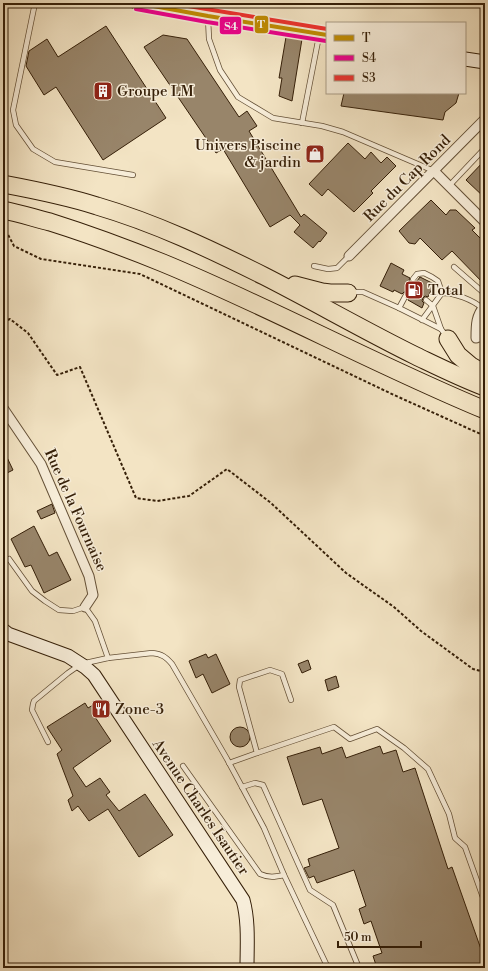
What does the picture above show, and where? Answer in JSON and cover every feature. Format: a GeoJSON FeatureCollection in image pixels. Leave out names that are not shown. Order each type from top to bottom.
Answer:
{"type":"FeatureCollection","features":[{"type":"Feature","properties":{"kind":"highway"},"geometry":{"type":"LineString","coordinates":[[3,184],[39,191],[97,206],[134,218],[192,242],[263,276],[386,342],[449,372],[485,386]]}},
{"type":"Feature","properties":{"kind":"highway"},"geometry":{"type":"LineString","coordinates":[[3,210],[71,229],[126,247],[210,282],[414,380],[485,410]]}},
{"type":"Feature","properties":{"kind":"highway"},"geometry":{"type":"LineString","coordinates":[[3,219],[71,229]]}},
{"type":"Feature","properties":{"kind":"highway"},"geometry":{"type":"LineString","coordinates":[[263,276],[322,292],[348,292]]}},
{"type":"Feature","properties":{"kind":"highway"},"geometry":{"type":"LineString","coordinates":[[444,334],[458,355],[471,366],[485,374]]}},
{"type":"Feature","properties":{"kind":"street"},"geometry":{"type":"LineString","coordinates":[[137,3],[323,35]]}},
{"type":"Feature","properties":{"kind":"street"},"geometry":{"type":"LineString","coordinates":[[466,59],[485,62]]}},
{"type":"Feature","properties":{"kind":"street","name":"Rue du Cap Rond"},"geometry":{"type":"LineString","coordinates":[[349,256],[485,119]]}},
{"type":"Feature","properties":{"kind":"street"},"geometry":{"type":"LineString","coordinates":[[434,170],[485,222]]}},
{"type":"Feature","properties":{"kind":"street"},"geometry":{"type":"LineString","coordinates":[[481,340],[476,321],[484,307]]}},
{"type":"Feature","properties":{"kind":"street","name":"Rue de la Fournaise"},"geometry":{"type":"LineString","coordinates":[[3,408],[41,464],[89,576],[93,595],[85,607]]}},
{"type":"Feature","properties":{"kind":"street"},"geometry":{"type":"LineString","coordinates":[[3,630],[8,634],[68,656],[81,664]]}},
{"type":"Feature","properties":{"kind":"street","name":"Avenue Charles Isautier"},"geometry":{"type":"LineString","coordinates":[[81,664],[94,675],[243,900],[247,922],[247,968]]}},
{"type":"Feature","properties":{"kind":"lane"},"geometry":{"type":"LineString","coordinates":[[35,3],[13,110],[16,125],[33,149],[55,162],[133,175]]}},
{"type":"Feature","properties":{"kind":"lane"},"geometry":{"type":"LineString","coordinates":[[208,16],[208,39],[220,70],[238,97],[273,118],[322,126],[343,132],[434,170]]}},
{"type":"Feature","properties":{"kind":"lane"},"geometry":{"type":"LineString","coordinates":[[302,123],[323,35]]}},
{"type":"Feature","properties":{"kind":"lane"},"geometry":{"type":"LineString","coordinates":[[449,186],[485,148]]}},
{"type":"Feature","properties":{"kind":"lane"},"geometry":{"type":"LineString","coordinates":[[314,266],[328,270],[337,268],[349,256]]}},
{"type":"Feature","properties":{"kind":"lane"},"geometry":{"type":"LineString","coordinates":[[454,267],[485,294]]}},
{"type":"Feature","properties":{"kind":"lane"},"geometry":{"type":"LineString","coordinates":[[413,279],[417,274],[424,273],[438,281],[442,293]]}},
{"type":"Feature","properties":{"kind":"lane"},"geometry":{"type":"LineString","coordinates":[[348,292],[363,292],[399,308],[444,334]]}},
{"type":"Feature","properties":{"kind":"lane"},"geometry":{"type":"LineString","coordinates":[[422,320],[442,293]]}},
{"type":"Feature","properties":{"kind":"lane"},"geometry":{"type":"LineString","coordinates":[[442,293],[461,296],[484,307]]}},
{"type":"Feature","properties":{"kind":"lane"},"geometry":{"type":"LineString","coordinates":[[399,308],[406,295]]}},
{"type":"Feature","properties":{"kind":"lane"},"geometry":{"type":"LineString","coordinates":[[426,300],[433,306],[444,334]]}},
{"type":"Feature","properties":{"kind":"lane"},"geometry":{"type":"LineString","coordinates":[[9,559],[32,591],[45,602],[59,610],[73,611],[85,607],[95,621],[108,658]]}},
{"type":"Feature","properties":{"kind":"lane"},"geometry":{"type":"LineString","coordinates":[[48,742],[32,710],[33,704],[34,701],[68,673],[81,664],[108,658],[152,653],[166,657],[172,664],[229,763],[264,828],[284,875],[328,968]]}},
{"type":"Feature","properties":{"kind":"lane"},"geometry":{"type":"LineString","coordinates":[[257,753],[239,687],[240,680],[270,670],[282,674],[291,700]]}},
{"type":"Feature","properties":{"kind":"lane"},"geometry":{"type":"LineString","coordinates":[[229,763],[334,727],[350,739],[377,729],[404,748],[428,769],[449,814],[455,838],[465,847],[485,903]]}},
{"type":"Feature","properties":{"kind":"lane"},"geometry":{"type":"LineString","coordinates":[[183,766],[260,874],[266,877],[284,875]]}},
{"type":"Feature","properties":{"kind":"lane"},"geometry":{"type":"LineString","coordinates":[[242,787],[255,783],[263,785],[310,890],[333,905],[359,968]]}},
{"type":"Feature","properties":{"kind":"path"},"geometry":{"type":"LineString","coordinates":[[3,227],[14,246],[42,260],[140,274],[394,395],[485,436]]}},
{"type":"Feature","properties":{"kind":"path"},"geometry":{"type":"LineString","coordinates":[[3,322],[10,319],[28,333],[57,375],[80,367],[136,498],[157,501],[189,496],[227,469],[271,503],[346,573],[394,607],[421,631],[473,669],[485,672]]}},
{"type":"Feature","properties":{"kind":"building","name":"Groupe LM"},"geometry":{"type":"Polygon","coordinates":[[[106,26],[166,118],[103,160],[56,87],[44,95],[26,66],[29,51],[47,39],[58,57],[106,26]]]}},
{"type":"Feature","properties":{"kind":"building"},"geometry":{"type":"Polygon","coordinates":[[[163,35],[187,39],[239,117],[247,111],[257,126],[249,131],[301,217],[304,214],[327,233],[313,248],[294,232],[300,225],[290,215],[270,227],[223,149],[216,153],[144,47],[163,35]]]}},
{"type":"Feature","properties":{"kind":"building"},"geometry":{"type":"Polygon","coordinates":[[[286,37],[302,39],[292,101],[279,96],[282,78],[279,78],[286,37]]]}},
{"type":"Feature","properties":{"kind":"building"},"geometry":{"type":"Polygon","coordinates":[[[344,94],[459,94],[456,103],[445,112],[443,120],[341,106],[344,94]]]}},
{"type":"Feature","properties":{"kind":"building"},"geometry":{"type":"Polygon","coordinates":[[[348,143],[365,159],[371,152],[381,163],[387,157],[396,166],[371,191],[373,193],[354,212],[328,189],[322,196],[309,184],[348,143]]]}},
{"type":"Feature","properties":{"kind":"building"},"geometry":{"type":"Polygon","coordinates":[[[485,160],[485,198],[466,180],[485,160]]]}},
{"type":"Feature","properties":{"kind":"building"},"geometry":{"type":"Polygon","coordinates":[[[431,200],[446,215],[450,210],[456,210],[475,228],[472,230],[485,243],[485,285],[452,251],[442,260],[420,238],[415,244],[409,243],[399,231],[431,200]]]}},
{"type":"Feature","properties":{"kind":"building"},"geometry":{"type":"Polygon","coordinates":[[[391,263],[404,270],[402,274],[410,278],[409,280],[413,283],[420,277],[434,284],[428,297],[425,296],[423,298],[422,301],[424,303],[422,308],[408,300],[410,294],[407,292],[402,294],[394,290],[393,292],[380,286],[391,263]]]}},
{"type":"Feature","properties":{"kind":"building"},"geometry":{"type":"Polygon","coordinates":[[[3,449],[13,470],[3,475],[3,449]]]}},
{"type":"Feature","properties":{"kind":"building"},"geometry":{"type":"Polygon","coordinates":[[[52,504],[55,513],[41,519],[37,511],[52,504]]]}},
{"type":"Feature","properties":{"kind":"building"},"geometry":{"type":"Polygon","coordinates":[[[34,526],[49,556],[57,552],[71,580],[44,593],[31,565],[25,567],[11,539],[34,526]]]}},
{"type":"Feature","properties":{"kind":"building"},"geometry":{"type":"Polygon","coordinates":[[[206,654],[208,658],[216,654],[230,684],[212,693],[203,674],[196,678],[189,661],[206,654]]]}},
{"type":"Feature","properties":{"kind":"building"},"geometry":{"type":"Polygon","coordinates":[[[308,660],[311,669],[302,673],[298,664],[308,660]]]}},
{"type":"Feature","properties":{"kind":"building"},"geometry":{"type":"Polygon","coordinates":[[[336,676],[339,687],[328,691],[325,680],[336,676]]]}},
{"type":"Feature","properties":{"kind":"building"},"geometry":{"type":"Polygon","coordinates":[[[100,701],[108,716],[95,717],[111,741],[73,768],[86,787],[100,778],[110,792],[106,795],[119,811],[145,794],[173,835],[139,857],[108,809],[89,821],[78,806],[72,811],[68,800],[73,796],[57,754],[62,750],[47,727],[85,703],[88,708],[100,701]]]}},
{"type":"Feature","properties":{"kind":"building"},"geometry":{"type":"Polygon","coordinates":[[[240,727],[247,730],[250,737],[247,744],[240,747],[233,744],[230,737],[233,730],[240,727]]]}},
{"type":"Feature","properties":{"kind":"building"},"geometry":{"type":"Polygon","coordinates":[[[380,746],[383,754],[396,750],[403,772],[415,768],[448,869],[452,867],[482,952],[485,951],[485,968],[377,968],[373,956],[382,953],[371,921],[364,924],[359,909],[366,906],[354,870],[317,883],[314,876],[309,878],[304,868],[310,866],[308,859],[339,848],[322,799],[303,805],[287,757],[320,747],[322,754],[342,747],[346,758],[380,746]]]}},
{"type":"Feature","properties":{"kind":"transit line","name":"T"},"geometry":{"type":"LineString","coordinates":[[137,3],[326,35]]}},
{"type":"Feature","properties":{"kind":"transit line","name":"S3"},"geometry":{"type":"LineString","coordinates":[[170,3],[326,29]]}},
{"type":"Feature","properties":{"kind":"transit line","name":"S4"},"geometry":{"type":"LineString","coordinates":[[136,9],[326,41]]}},
{"type":"Feature","properties":{"kind":"place","name":"Groupe LM"},"geometry":{"type":"Point","coordinates":[103,91]}},
{"type":"Feature","properties":{"kind":"place","name":"Univers Piscine & jardin"},"geometry":{"type":"Point","coordinates":[315,154]}},
{"type":"Feature","properties":{"kind":"place","name":"Total"},"geometry":{"type":"Point","coordinates":[414,290]}},
{"type":"Feature","properties":{"kind":"place","name":"Zone-3"},"geometry":{"type":"Point","coordinates":[101,709]}}]}
